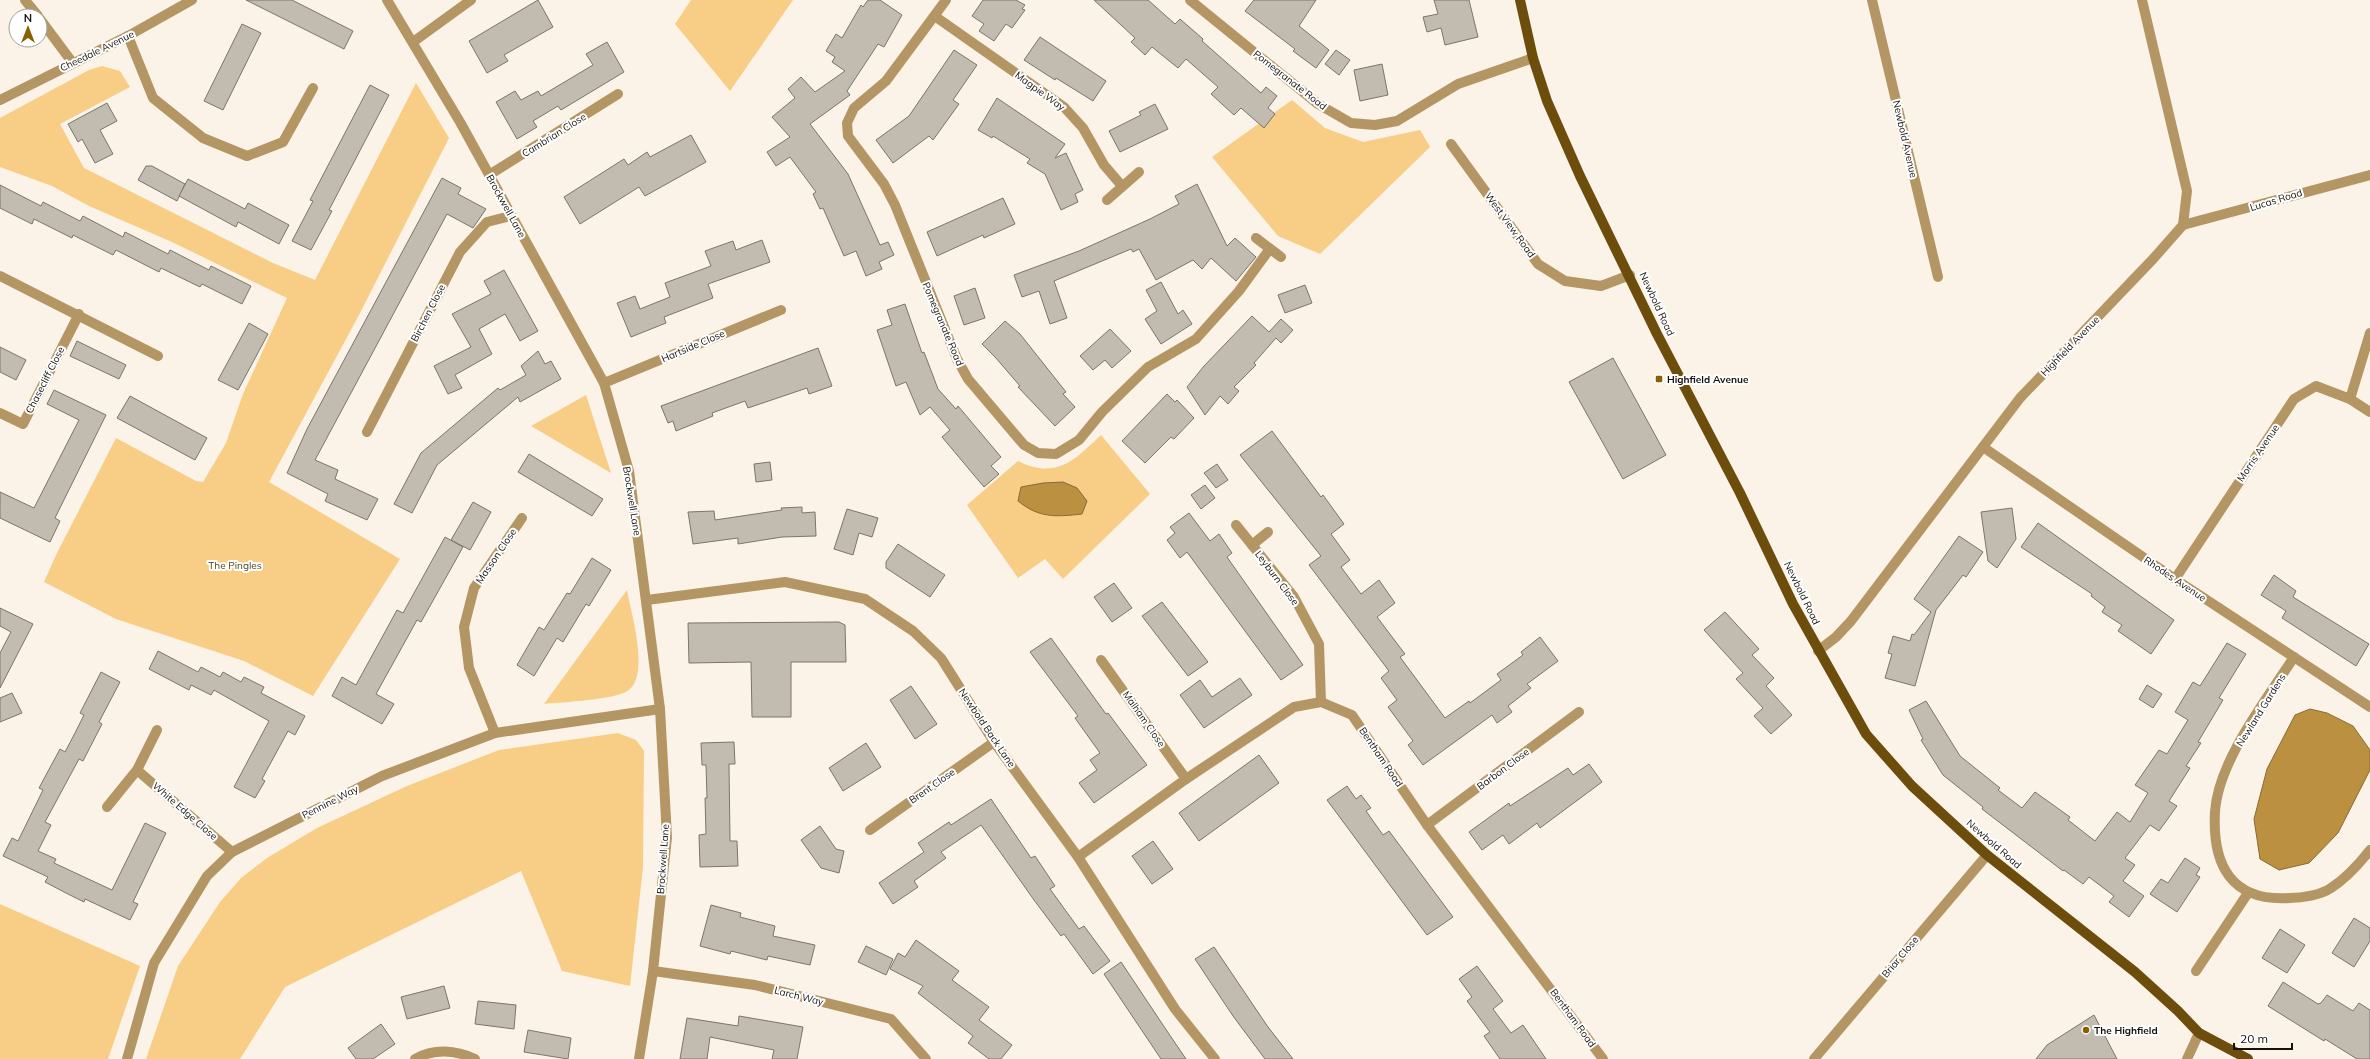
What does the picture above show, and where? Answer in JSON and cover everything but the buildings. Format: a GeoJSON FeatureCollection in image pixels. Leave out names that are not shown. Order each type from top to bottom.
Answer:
{"type":"FeatureCollection","features":[{"type":"Feature","properties":{"kind":"main road","name":"Newbold Road"},"geometry":{"type":"LineString","coordinates":[[1520,0],[1533,58],[1547,101],[1580,176],[1630,275],[1657,334],[1740,493],[1818,651],[1866,734],[1912,786],[1987,855],[2134,972],[2178,1011],[2199,1033],[2248,1059]]}},
{"type":"Feature","properties":{"kind":"street"},"geometry":{"type":"LineString","coordinates":[[25,0],[32,8]]}},
{"type":"Feature","properties":{"kind":"street","name":"Cheedale Avenue"},"geometry":{"type":"LineString","coordinates":[[0,100],[72,62],[128,36],[192,0]]}},
{"type":"Feature","properties":{"kind":"street","name":"Brockwell Lane"},"geometry":{"type":"LineString","coordinates":[[387,0],[413,42],[489,176],[604,383],[629,470],[660,709],[667,837],[653,971],[639,1059]]}},
{"type":"Feature","properties":{"kind":"street"},"geometry":{"type":"LineString","coordinates":[[413,42],[470,0]]}},
{"type":"Feature","properties":{"kind":"street","name":"Pomegranate Road"},"geometry":{"type":"LineString","coordinates":[[946,0],[936,17],[886,80],[854,108],[847,123],[848,136],[884,184],[895,205],[957,359],[968,379],[1024,445],[1038,453],[1056,454],[1079,440],[1102,412],[1148,367],[1196,339],[1239,291],[1269,250]]}},
{"type":"Feature","properties":{"kind":"street","name":"Pomegranate Road"},"geometry":{"type":"LineString","coordinates":[[1190,0],[1318,104],[1351,123],[1375,125],[1397,121],[1458,84],[1533,58]]}},
{"type":"Feature","properties":{"kind":"street","name":"Newbold Avenue"},"geometry":{"type":"LineString","coordinates":[[1872,0],[1938,277]]}},
{"type":"Feature","properties":{"kind":"street"},"geometry":{"type":"LineString","coordinates":[[2142,0],[2187,191],[2182,225]]}},
{"type":"Feature","properties":{"kind":"street","name":"Magpie Way"},"geometry":{"type":"LineString","coordinates":[[936,17],[1064,107],[1083,128],[1104,165],[1122,186]]}},
{"type":"Feature","properties":{"kind":"street"},"geometry":{"type":"LineString","coordinates":[[48,30],[72,62]]}},
{"type":"Feature","properties":{"kind":"street"},"geometry":{"type":"LineString","coordinates":[[128,36],[153,98],[203,138],[247,156],[283,142],[313,88]]}},
{"type":"Feature","properties":{"kind":"street","name":"Cambrian Close"},"geometry":{"type":"LineString","coordinates":[[489,176],[618,94]]}},
{"type":"Feature","properties":{"kind":"street","name":"West View Road"},"geometry":{"type":"LineString","coordinates":[[1451,144],[1538,264],[1565,281],[1601,286],[1630,275]]}},
{"type":"Feature","properties":{"kind":"street"},"geometry":{"type":"LineString","coordinates":[[1107,200],[1139,172]]}},
{"type":"Feature","properties":{"kind":"street","name":"Lucas Road"},"geometry":{"type":"LineString","coordinates":[[2182,225],[2370,175]]}},
{"type":"Feature","properties":{"kind":"street","name":"Birchen Close"},"geometry":{"type":"LineString","coordinates":[[367,432],[460,252],[487,222],[510,216]]}},
{"type":"Feature","properties":{"kind":"street","name":"Highfield Avenue"},"geometry":{"type":"LineString","coordinates":[[1818,651],[1836,637],[1851,621],[2020,398],[2153,259],[2182,225]]}},
{"type":"Feature","properties":{"kind":"street"},"geometry":{"type":"LineString","coordinates":[[1256,238],[1269,250],[1281,257]]}},
{"type":"Feature","properties":{"kind":"street"},"geometry":{"type":"LineString","coordinates":[[0,276],[79,314],[158,356]]}},
{"type":"Feature","properties":{"kind":"street","name":"Hartside Close"},"geometry":{"type":"LineString","coordinates":[[604,383],[781,310]]}},
{"type":"Feature","properties":{"kind":"street","name":"Chasecliff Close"},"geometry":{"type":"LineString","coordinates":[[0,413],[23,424],[79,314]]}},
{"type":"Feature","properties":{"kind":"street"},"geometry":{"type":"LineString","coordinates":[[2350,399],[2370,333]]}},
{"type":"Feature","properties":{"kind":"street","name":"Morris Avenue"},"geometry":{"type":"LineString","coordinates":[[2175,579],[2294,399],[2316,386],[2350,399],[2370,412]]}},
{"type":"Feature","properties":{"kind":"street","name":"Rhodes Avenue"},"geometry":{"type":"LineString","coordinates":[[1983,447],[2175,579],[2370,707]]}},
{"type":"Feature","properties":{"kind":"street","name":"Masson Close"},"geometry":{"type":"LineString","coordinates":[[495,733],[469,668],[464,627],[474,588],[522,518]]}},
{"type":"Feature","properties":{"kind":"street","name":"Leyburn Close"},"geometry":{"type":"LineString","coordinates":[[1236,525],[1294,597],[1319,644],[1321,702]]}},
{"type":"Feature","properties":{"kind":"street","name":"Leyburn Close"},"geometry":{"type":"LineString","coordinates":[[1252,545],[1268,532]]}},
{"type":"Feature","properties":{"kind":"street","name":"Newbold Back Lane"},"geometry":{"type":"LineString","coordinates":[[647,600],[785,582],[865,599],[913,631],[941,658],[994,742],[1078,857],[1175,1008],[1215,1059]]}},
{"type":"Feature","properties":{"kind":"street","name":"Newland Gardens"},"geometry":{"type":"LineString","coordinates":[[2294,657],[2245,733],[2222,781],[2215,811],[2215,847],[2230,878],[2248,893],[2270,900],[2292,898],[2330,889],[2362,861],[2370,850]]}},
{"type":"Feature","properties":{"kind":"street","name":"Malham Close"},"geometry":{"type":"LineString","coordinates":[[1101,660],[1186,779]]}},
{"type":"Feature","properties":{"kind":"street"},"geometry":{"type":"LineString","coordinates":[[1078,857],[1186,779],[1294,707],[1321,702]]}},
{"type":"Feature","properties":{"kind":"street","name":"Bentham Road"},"geometry":{"type":"LineString","coordinates":[[1321,702],[1352,715],[1427,825],[1603,1059]]}},
{"type":"Feature","properties":{"kind":"street","name":"Pennine Way"},"geometry":{"type":"LineString","coordinates":[[127,1059],[154,963],[207,876],[232,852],[382,776],[495,733],[660,709]]}},
{"type":"Feature","properties":{"kind":"street","name":"Barbon Close"},"geometry":{"type":"LineString","coordinates":[[1427,825],[1579,712]]}},
{"type":"Feature","properties":{"kind":"street"},"geometry":{"type":"LineString","coordinates":[[107,807],[137,770],[157,730]]}},
{"type":"Feature","properties":{"kind":"street","name":"Brent Close"},"geometry":{"type":"LineString","coordinates":[[870,830],[994,742]]}},
{"type":"Feature","properties":{"kind":"street","name":"White Edge Close"},"geometry":{"type":"LineString","coordinates":[[137,770],[232,852]]}},
{"type":"Feature","properties":{"kind":"street","name":"Briar Close"},"geometry":{"type":"LineString","coordinates":[[1814,1059],[1987,855]]}},
{"type":"Feature","properties":{"kind":"street"},"geometry":{"type":"LineString","coordinates":[[2196,971],[2248,893]]}},
{"type":"Feature","properties":{"kind":"street","name":"Larch Way"},"geometry":{"type":"LineString","coordinates":[[653,971],[756,986],[892,1019],[926,1059]]}},
{"type":"Feature","properties":{"kind":"street"},"geometry":{"type":"LineString","coordinates":[[2187,1059],[2199,1033]]}},
{"type":"Feature","properties":{"kind":"street"},"geometry":{"type":"LineString","coordinates":[[415,1059],[446,1051],[461,1052],[475,1059]]}},
{"type":"Feature","properties":{"kind":"green space"},"geometry":{"type":"Polygon","coordinates":[[[691,0],[793,0],[730,91],[675,24],[691,0]]]}},
{"type":"Feature","properties":{"kind":"green space","name":"The Pingles"},"geometry":{"type":"Polygon","coordinates":[[[102,66],[120,71],[130,87],[60,124],[84,168],[273,263],[315,280],[416,83],[449,138],[359,315],[269,482],[400,559],[313,696],[244,661],[116,619],[44,582],[57,553],[116,438],[196,481],[203,482],[226,443],[243,394],[287,298],[172,242],[89,206],[52,186],[0,167],[0,118],[89,70],[102,66]]]}},
{"type":"Feature","properties":{"kind":"green space"},"geometry":{"type":"Polygon","coordinates":[[[1292,100],[1325,128],[1363,142],[1420,130],[1430,147],[1320,254],[1278,236],[1212,157],[1292,100]]]}},
{"type":"Feature","properties":{"kind":"green space"},"geometry":{"type":"Polygon","coordinates":[[[586,395],[611,473],[531,426],[586,395]]]}},
{"type":"Feature","properties":{"kind":"green space"},"geometry":{"type":"Polygon","coordinates":[[[1101,435],[1150,494],[1063,579],[1045,559],[1018,578],[967,505],[1018,461],[1031,466],[1054,468],[1073,459],[1101,435]]]}},
{"type":"Feature","properties":{"kind":"green space"},"geometry":{"type":"Polygon","coordinates":[[[627,590],[639,657],[638,671],[635,682],[629,690],[613,696],[544,704],[627,590]]]}},
{"type":"Feature","properties":{"kind":"green space"},"geometry":{"type":"Polygon","coordinates":[[[618,733],[636,740],[644,751],[643,867],[630,986],[562,971],[521,871],[285,987],[240,1059],[146,1059],[178,966],[220,902],[241,878],[267,858],[317,828],[407,786],[499,750],[618,733]]]}},
{"type":"Feature","properties":{"kind":"green space"},"geometry":{"type":"Polygon","coordinates":[[[0,904],[140,966],[108,1059],[0,1059],[0,904]]]}},
{"type":"Feature","properties":{"kind":"shaded area"},"geometry":{"type":"Polygon","coordinates":[[[1063,482],[1077,488],[1087,501],[1082,514],[1064,516],[1048,515],[1033,511],[1018,501],[1021,487],[1043,483],[1063,482]]]}},
{"type":"Feature","properties":{"kind":"shaded area"},"geometry":{"type":"Polygon","coordinates":[[[2310,709],[2327,713],[2353,726],[2370,750],[2370,770],[2338,833],[2309,863],[2279,870],[2260,859],[2254,819],[2267,769],[2295,715],[2310,709]]]}},
{"type":"Feature","properties":{"kind":"place","name":"Highfield Avenue"},"geometry":{"type":"Point","coordinates":[1659,379]}},
{"type":"Feature","properties":{"kind":"place","name":"The Highfield"},"geometry":{"type":"Point","coordinates":[2086,1030]}}]}
